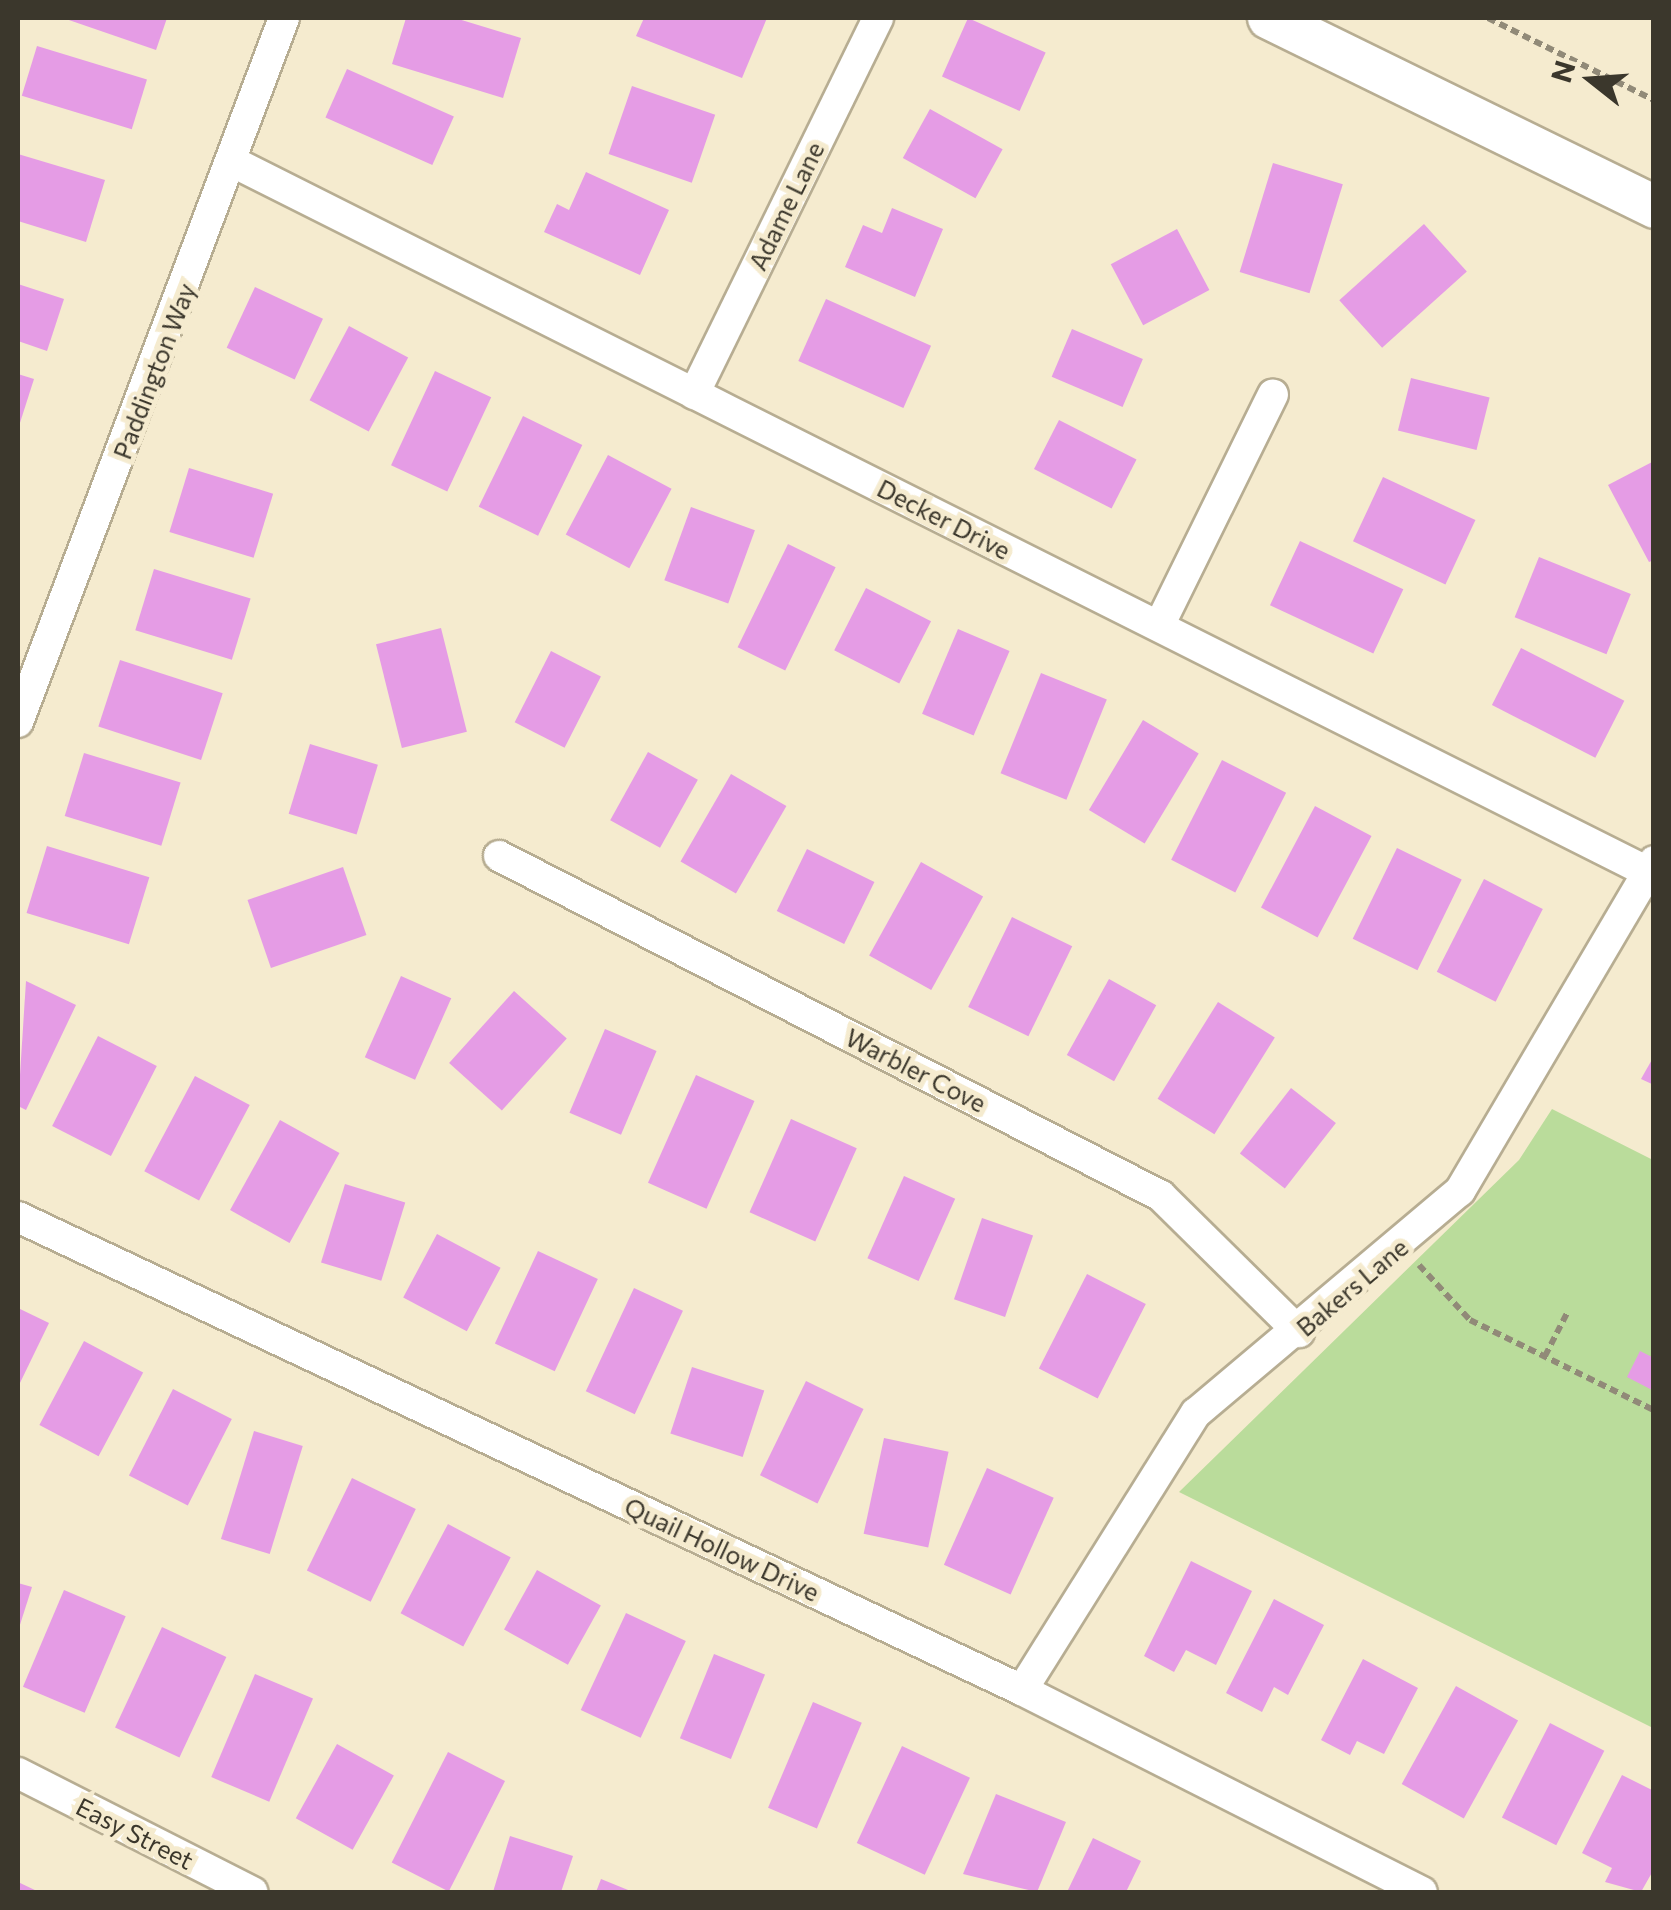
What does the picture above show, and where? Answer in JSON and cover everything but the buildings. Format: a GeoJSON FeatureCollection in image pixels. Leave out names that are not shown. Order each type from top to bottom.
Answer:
{"type":"FeatureCollection","features":[{"type":"Feature","properties":{"kind":"main road"},"geometry":{"type":"LineString","coordinates":[[1269,18],[1654,207]]}},
{"type":"Feature","properties":{"kind":"street","name":"Paddington Way"},"geometry":{"type":"LineString","coordinates":[[18,722],[236,163],[284,18]]}},
{"type":"Feature","properties":{"kind":"street","name":"Adame Lane"},"geometry":{"type":"LineString","coordinates":[[694,394],[878,18]]}},
{"type":"Feature","properties":{"kind":"street","name":"Decker Drive"},"geometry":{"type":"LineString","coordinates":[[236,163],[1652,870]]}},
{"type":"Feature","properties":{"kind":"street"},"geometry":{"type":"LineString","coordinates":[[1159,626],[1273,394]]}},
{"type":"Feature","properties":{"kind":"street","name":"Warbler Cove"},"geometry":{"type":"LineString","coordinates":[[499,856],[1160,1196],[1299,1332]]}},
{"type":"Feature","properties":{"kind":"street","name":"Bakers Lane"},"geometry":{"type":"LineString","coordinates":[[1022,1690],[1196,1413],[1299,1332],[1460,1191],[1652,870]]}},
{"type":"Feature","properties":{"kind":"street","name":"Quail Hollow Drive"},"geometry":{"type":"LineString","coordinates":[[18,1217],[1022,1690],[1422,1892]]}},
{"type":"Feature","properties":{"kind":"street","name":"Easy Street"},"geometry":{"type":"LineString","coordinates":[[18,1773],[253,1892]]}},
{"type":"Feature","properties":{"kind":"path"},"geometry":{"type":"LineString","coordinates":[[1488,18],[1654,100]]}},
{"type":"Feature","properties":{"kind":"path"},"geometry":{"type":"LineString","coordinates":[[1418,1264],[1457,1311],[1654,1410]]}},
{"type":"Feature","properties":{"kind":"path"},"geometry":{"type":"LineString","coordinates":[[1545,1356],[1567,1313]]}},
{"type":"Feature","properties":{"kind":"green space"},"geometry":{"type":"Polygon","coordinates":[[[1552,1109],[1653,1160],[1653,1728],[1179,1492],[1519,1160],[1552,1109]]]}}]}
